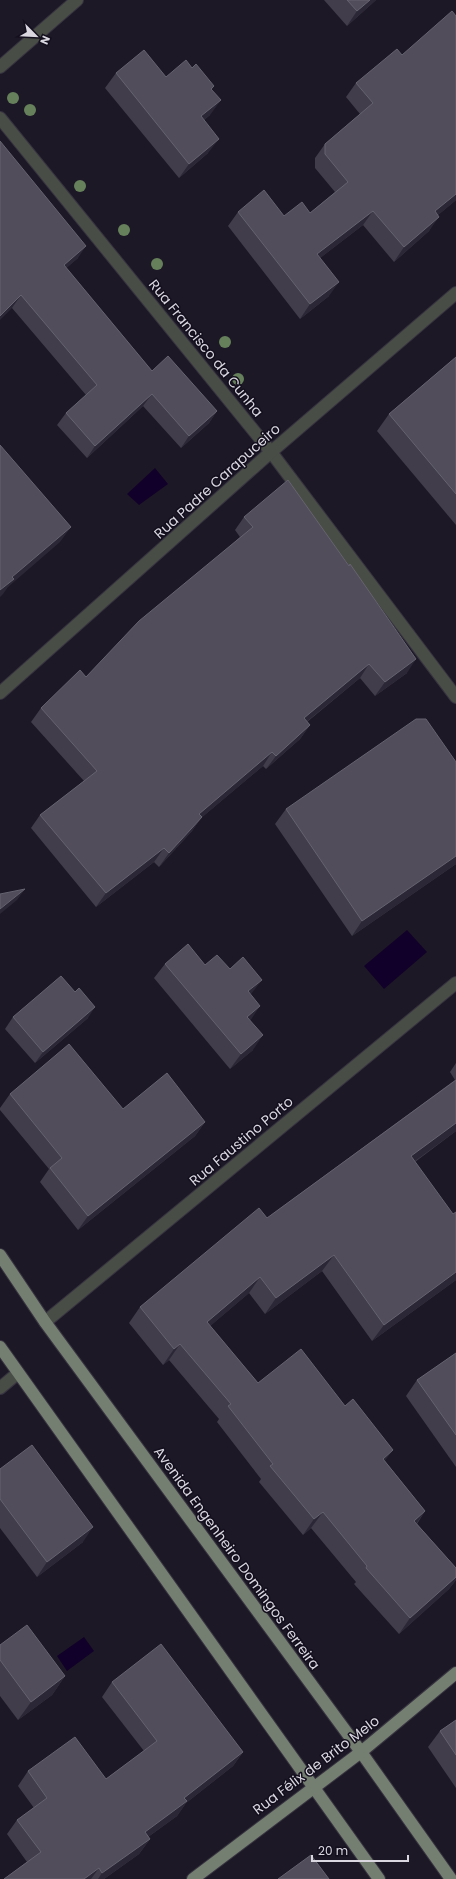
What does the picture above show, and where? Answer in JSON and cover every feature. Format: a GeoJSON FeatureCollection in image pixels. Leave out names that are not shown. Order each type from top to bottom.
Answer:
{"type":"FeatureCollection","features":[{"type":"Feature","properties":{"kind":"main road","name":"Avenida Engenheiro Domingos Ferreira"},"geometry":{"type":"LineString","coordinates":[[0,1256],[45,1322],[361,1752],[451,1879]]}},
{"type":"Feature","properties":{"kind":"main road"},"geometry":{"type":"LineString","coordinates":[[0,1347],[379,1879]]}},
{"type":"Feature","properties":{"kind":"main road","name":"Rua Félix de Brito Melo"},"geometry":{"type":"LineString","coordinates":[[193,1879],[314,1786],[361,1752],[456,1673]]}},
{"type":"Feature","properties":{"kind":"street"},"geometry":{"type":"LineString","coordinates":[[0,67],[77,0]]}},
{"type":"Feature","properties":{"kind":"street","name":"Rua Francisco da Cunha"},"geometry":{"type":"LineString","coordinates":[[0,118],[271,452],[456,697]]}},
{"type":"Feature","properties":{"kind":"street","name":"Rua Padre Carapuceiro"},"geometry":{"type":"LineString","coordinates":[[0,693],[271,452],[456,293]]}},
{"type":"Feature","properties":{"kind":"street","name":"Rua Faustino Porto"},"geometry":{"type":"LineString","coordinates":[[45,1322],[456,983]]}},
{"type":"Feature","properties":{"kind":"street"},"geometry":{"type":"LineString","coordinates":[[0,1388],[18,1373]]}},
{"type":"Feature","properties":{"kind":"shaded area"},"geometry":{"type":"Polygon","coordinates":[[[155,468],[168,484],[139,505],[127,494],[155,468]]]}},
{"type":"Feature","properties":{"kind":"shaded area"},"geometry":{"type":"Polygon","coordinates":[[[407,930],[427,952],[384,989],[364,966],[407,930]]]}},
{"type":"Feature","properties":{"kind":"shaded area"},"geometry":{"type":"Polygon","coordinates":[[[84,1637],[94,1651],[67,1671],[57,1656],[84,1637]]]}},
{"type":"Feature","properties":{"kind":"building"},"geometry":{"type":"Polygon","coordinates":[[[347,0],[370,0],[357,11],[347,0]]]}},
{"type":"Feature","properties":{"kind":"building"},"geometry":{"type":"Polygon","coordinates":[[[452,11],[456,16],[456,194],[435,211],[439,217],[404,247],[373,211],[317,254],[339,282],[310,304],[238,212],[264,190],[284,216],[302,202],[310,213],[348,182],[325,154],[325,144],[373,103],[356,83],[397,49],[402,55],[452,11]]]}},
{"type":"Feature","properties":{"kind":"building"},"geometry":{"type":"Polygon","coordinates":[[[144,50],[166,77],[186,60],[192,68],[196,64],[214,86],[211,89],[221,100],[201,116],[219,139],[189,164],[116,73],[144,50]]]}},
{"type":"Feature","properties":{"kind":"building"},"geometry":{"type":"Polygon","coordinates":[[[0,141],[86,246],[64,265],[152,371],[168,356],[217,411],[189,436],[152,394],[95,446],[66,413],[97,385],[21,295],[0,316],[0,141]]]}},
{"type":"Feature","properties":{"kind":"building"},"geometry":{"type":"Polygon","coordinates":[[[456,357],[456,494],[389,414],[456,357]]]}},
{"type":"Feature","properties":{"kind":"building"},"geometry":{"type":"Polygon","coordinates":[[[0,445],[71,527],[12,577],[14,579],[0,590],[0,445]]]}},
{"type":"Feature","properties":{"kind":"building"},"geometry":{"type":"Polygon","coordinates":[[[288,480],[349,566],[350,564],[416,659],[385,682],[369,664],[304,718],[310,725],[276,756],[272,752],[199,814],[202,817],[169,853],[164,848],[106,893],[40,815],[97,771],[41,708],[80,670],[86,677],[139,621],[253,527],[244,517],[288,480]]]}},
{"type":"Feature","properties":{"kind":"building"},"geometry":{"type":"Polygon","coordinates":[[[416,719],[426,719],[456,762],[456,856],[362,921],[286,809],[416,719]]]}},
{"type":"Feature","properties":{"kind":"building"},"geometry":{"type":"Polygon","coordinates":[[[25,889],[0,909],[0,894],[25,889]]]}},
{"type":"Feature","properties":{"kind":"building"},"geometry":{"type":"Polygon","coordinates":[[[188,944],[205,965],[217,955],[230,969],[243,957],[262,980],[248,991],[260,1006],[247,1017],[263,1035],[241,1054],[165,964],[188,944]]]}},
{"type":"Feature","properties":{"kind":"building"},"geometry":{"type":"Polygon","coordinates":[[[61,976],[75,992],[79,988],[95,1007],[43,1052],[13,1017],[61,976]]]}},
{"type":"Feature","properties":{"kind":"building"},"geometry":{"type":"Polygon","coordinates":[[[69,1044],[123,1109],[167,1073],[205,1122],[88,1216],[50,1168],[62,1158],[10,1094],[69,1044]]]}},
{"type":"Feature","properties":{"kind":"building"},"geometry":{"type":"Polygon","coordinates":[[[456,1080],[456,1123],[411,1156],[453,1214],[456,1212],[456,1272],[384,1325],[334,1255],[276,1298],[260,1277],[207,1322],[258,1383],[301,1349],[345,1406],[353,1399],[393,1450],[383,1459],[425,1511],[414,1521],[456,1568],[456,1577],[410,1618],[366,1568],[367,1566],[323,1512],[314,1519],[270,1466],[273,1464],[228,1406],[231,1404],[180,1344],[174,1349],[140,1307],[259,1208],[267,1218],[456,1080]]]}},
{"type":"Feature","properties":{"kind":"building"},"geometry":{"type":"Polygon","coordinates":[[[456,1353],[456,1435],[417,1380],[456,1353]]]}},
{"type":"Feature","properties":{"kind":"building"},"geometry":{"type":"Polygon","coordinates":[[[32,1445],[93,1527],[47,1562],[0,1499],[0,1469],[32,1445]]]}},
{"type":"Feature","properties":{"kind":"building"},"geometry":{"type":"Polygon","coordinates":[[[27,1625],[65,1676],[31,1702],[0,1660],[0,1645],[27,1625]]]}},
{"type":"Feature","properties":{"kind":"building"},"geometry":{"type":"Polygon","coordinates":[[[161,1644],[243,1752],[184,1798],[187,1801],[145,1832],[150,1839],[102,1873],[99,1868],[84,1879],[4,1879],[41,1852],[17,1820],[47,1798],[28,1771],[75,1737],[106,1779],[157,1741],[112,1682],[161,1644]]]}},
{"type":"Feature","properties":{"kind":"building"},"geometry":{"type":"Polygon","coordinates":[[[456,1720],[456,1755],[440,1731],[456,1720]]]}},
{"type":"Feature","properties":{"kind":"building"},"geometry":{"type":"Polygon","coordinates":[[[311,1855],[329,1879],[278,1879],[311,1855]]]}}]}
